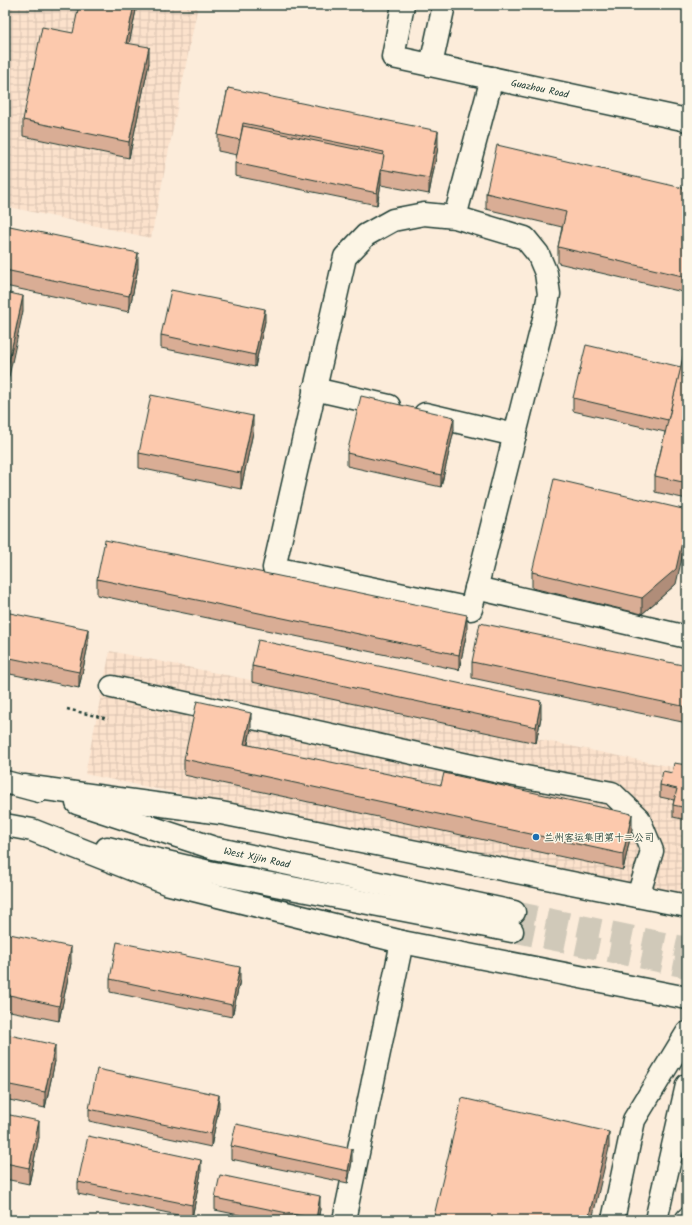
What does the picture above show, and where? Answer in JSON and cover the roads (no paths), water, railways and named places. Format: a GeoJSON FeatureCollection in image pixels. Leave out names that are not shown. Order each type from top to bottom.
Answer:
{"type":"FeatureCollection","features":[{"type":"Feature","properties":{"kind":"main road","name":"Guazhou Road"},"geometry":{"type":"LineString","coordinates":[[403,5],[393,57],[687,120]]}},
{"type":"Feature","properties":{"kind":"main road"},"geometry":{"type":"LineString","coordinates":[[431,65],[444,5]]}},
{"type":"Feature","properties":{"kind":"main road"},"geometry":{"type":"LineString","coordinates":[[455,217],[492,78]]}},
{"type":"Feature","properties":{"kind":"main road"},"geometry":{"type":"LineString","coordinates":[[424,214],[455,217],[525,238],[538,254],[546,273],[548,294],[546,315],[471,608],[274,568],[314,389],[345,258],[366,236],[394,220],[424,214]]}},
{"type":"Feature","properties":{"kind":"main road"},"geometry":{"type":"LineString","coordinates":[[314,389],[515,435]]}},
{"type":"Feature","properties":{"kind":"main road"},"geometry":{"type":"LineString","coordinates":[[476,588],[687,637]]}},
{"type":"Feature","properties":{"kind":"main road"},"geometry":{"type":"LineString","coordinates":[[112,686],[504,773],[612,793],[639,819],[652,851],[638,896]]}},
{"type":"Feature","properties":{"kind":"main road"},"geometry":{"type":"LineString","coordinates":[[14,784],[221,813],[687,906]]}},
{"type":"Feature","properties":{"kind":"main road","name":"West Xijin Road"},"geometry":{"type":"LineString","coordinates":[[5,825],[209,872],[513,922],[214,848],[14,784]]}},
{"type":"Feature","properties":{"kind":"main road","name":"West Xijin Road"},"geometry":{"type":"LineString","coordinates":[[32,830],[166,883],[402,942],[687,998]]}},
{"type":"Feature","properties":{"kind":"main road"},"geometry":{"type":"LineString","coordinates":[[344,1220],[402,942]]}},
{"type":"Feature","properties":{"kind":"main road"},"geometry":{"type":"LineString","coordinates":[[613,1220],[634,1120],[687,1033]]}},
{"type":"Feature","properties":{"kind":"main road"},"geometry":{"type":"LineString","coordinates":[[656,1220],[687,1085]]}},
{"type":"Feature","properties":{"kind":"tunnel"},"geometry":{"type":"LineString","coordinates":[[514,912],[687,948]]}},
{"type":"Feature","properties":{"kind":"tunnel"},"geometry":{"type":"LineString","coordinates":[[512,931],[687,967]]}},
{"type":"Feature","properties":{"kind":"place","name":"兰州客运集团第十二公司"},"geometry":{"type":"Point","coordinates":[536,837]}}]}
